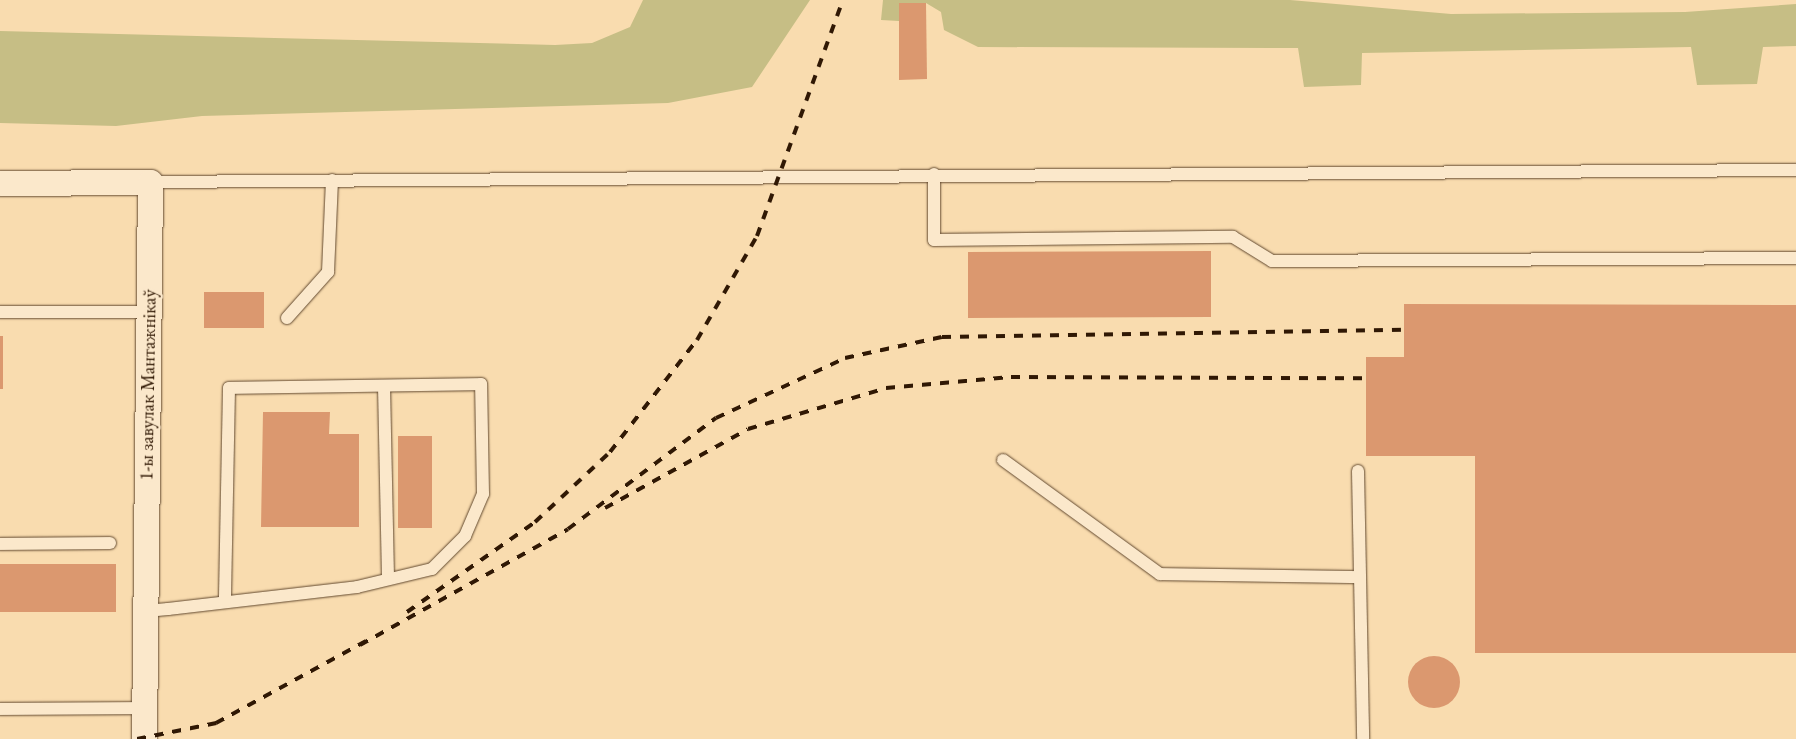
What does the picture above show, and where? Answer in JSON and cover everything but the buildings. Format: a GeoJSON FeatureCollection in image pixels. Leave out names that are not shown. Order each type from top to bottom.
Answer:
{"type":"FeatureCollection","features":[{"type":"Feature","properties":{"kind":"street"},"geometry":{"type":"LineString","coordinates":[[0,183],[150,182]]}},
{"type":"Feature","properties":{"kind":"street","name":"1-ы завулак Мантажнікаў"},"geometry":{"type":"LineString","coordinates":[[144,739],[150,182]]}},
{"type":"Feature","properties":{"kind":"lane"},"geometry":{"type":"LineString","coordinates":[[150,182],[934,174],[1796,170]]}},
{"type":"Feature","properties":{"kind":"lane"},"geometry":{"type":"LineString","coordinates":[[934,174],[934,240],[1233,237],[1272,261],[1796,258]]}},
{"type":"Feature","properties":{"kind":"lane"},"geometry":{"type":"LineString","coordinates":[[288,318],[328,272],[332,180]]}},
{"type":"Feature","properties":{"kind":"lane"},"geometry":{"type":"LineString","coordinates":[[0,312],[149,312]]}},
{"type":"Feature","properties":{"kind":"lane"},"geometry":{"type":"LineString","coordinates":[[146,611],[357,587],[432,569],[465,536],[483,494],[481,384],[229,388],[225,602]]}},
{"type":"Feature","properties":{"kind":"lane"},"geometry":{"type":"LineString","coordinates":[[384,386],[388,580]]}},
{"type":"Feature","properties":{"kind":"lane"},"geometry":{"type":"LineString","coordinates":[[1003,460],[1160,574],[1360,577]]}},
{"type":"Feature","properties":{"kind":"lane"},"geometry":{"type":"LineString","coordinates":[[1358,471],[1363,739]]}},
{"type":"Feature","properties":{"kind":"lane"},"geometry":{"type":"LineString","coordinates":[[0,544],[110,543]]}},
{"type":"Feature","properties":{"kind":"lane"},"geometry":{"type":"LineString","coordinates":[[0,708],[145,708]]}},
{"type":"Feature","properties":{"kind":"shaded area"},"geometry":{"type":"Polygon","coordinates":[[[643,0],[810,0],[752,87],[668,103],[202,116],[116,126],[0,123],[0,31],[555,45],[592,43],[630,27],[643,0]]]}},
{"type":"Feature","properties":{"kind":"shaded area"},"geometry":{"type":"Polygon","coordinates":[[[883,0],[1290,0],[1451,14],[1685,12],[1796,4],[1796,46],[1763,47],[1757,84],[1697,85],[1691,47],[1362,53],[1361,85],[1304,87],[1298,48],[978,47],[944,30],[941,12],[926,3],[899,3],[899,21],[881,20],[883,0]]]}},
{"type":"Feature","properties":{"kind":"railway"},"geometry":{"type":"LineString","coordinates":[[407,612],[535,522],[610,452],[697,340],[757,236],[843,0]]}},
{"type":"Feature","properties":{"kind":"railway"},"geometry":{"type":"LineString","coordinates":[[360,645],[568,529],[716,418],[845,358],[942,337],[1404,330]]}},
{"type":"Feature","properties":{"kind":"railway"},"geometry":{"type":"LineString","coordinates":[[605,508],[748,429],[886,388],[1011,377],[1366,378]]}},
{"type":"Feature","properties":{"kind":"railway"},"geometry":{"type":"LineString","coordinates":[[137,739],[216,723],[366,641]]}}]}
